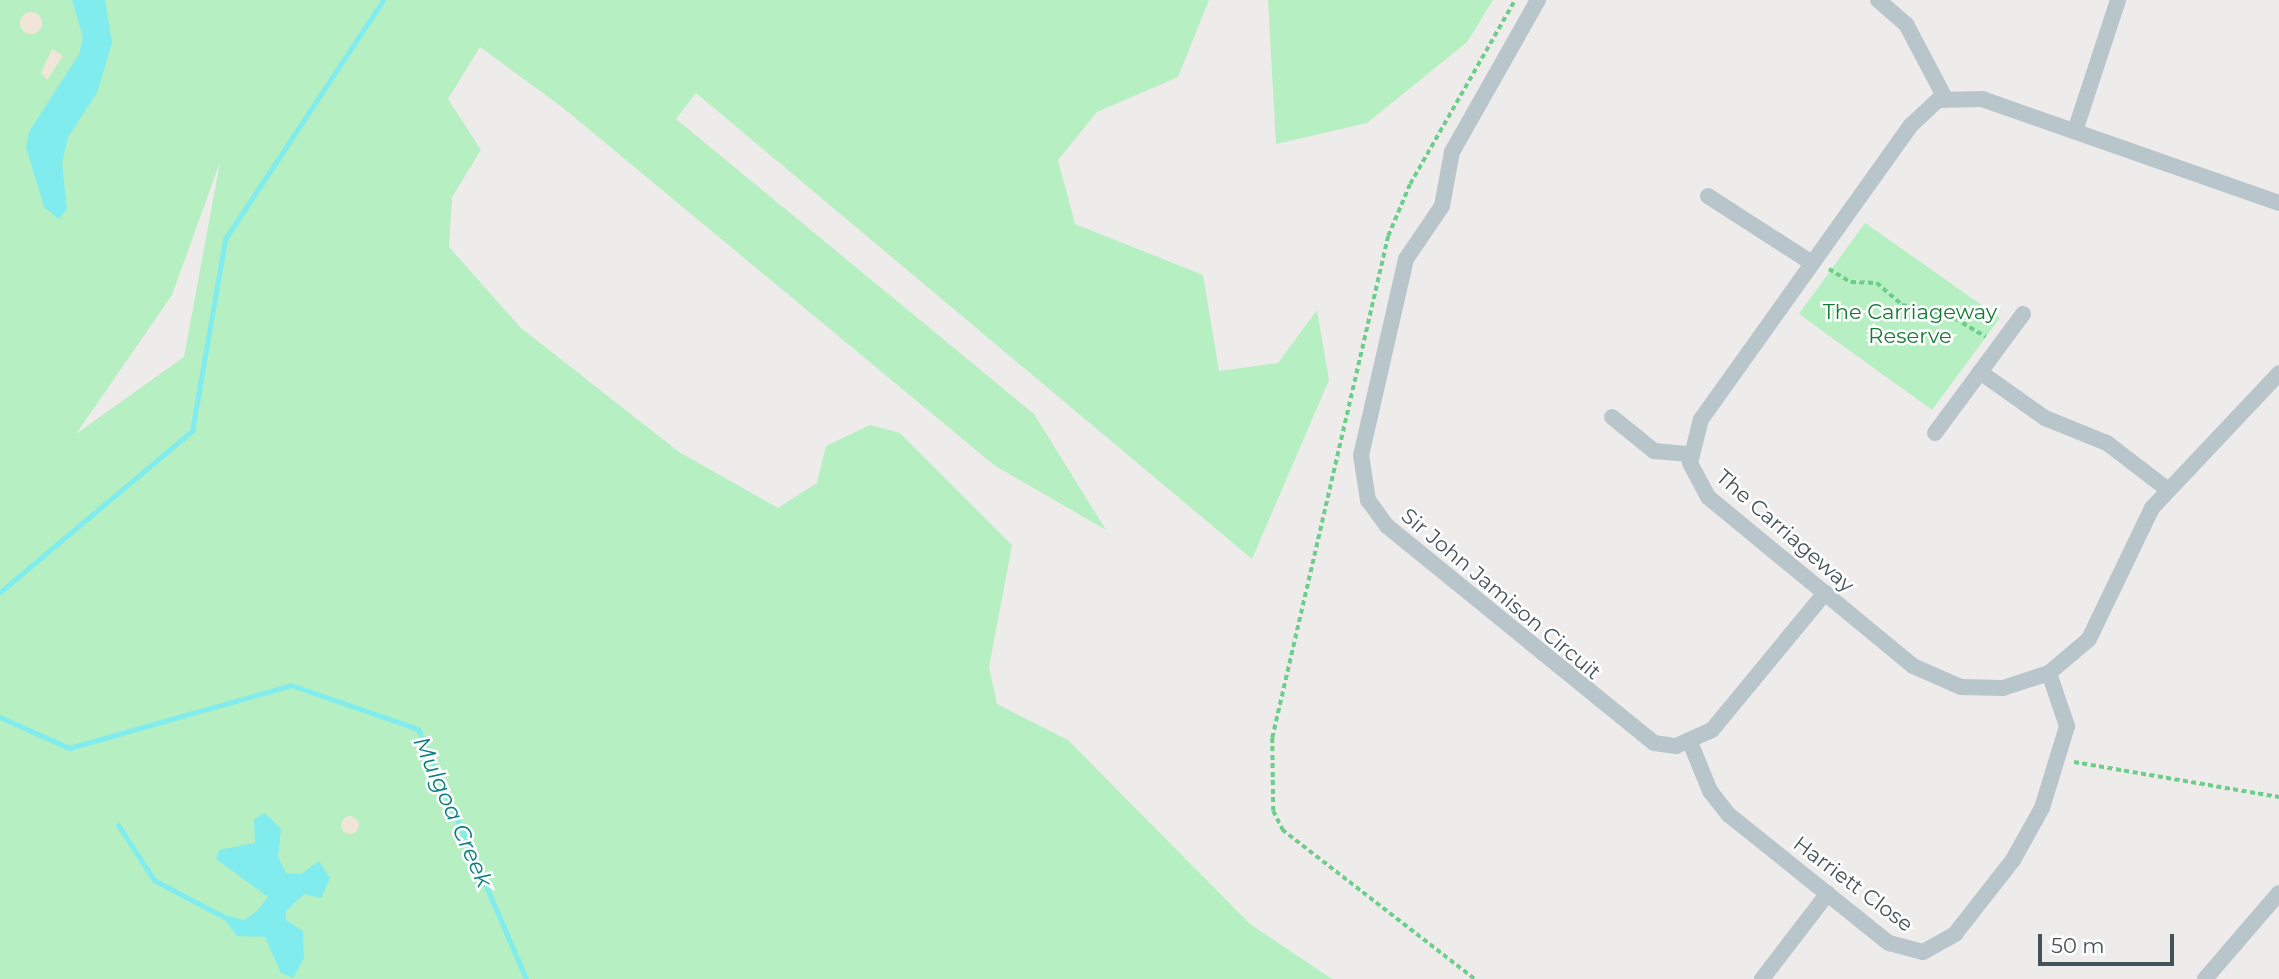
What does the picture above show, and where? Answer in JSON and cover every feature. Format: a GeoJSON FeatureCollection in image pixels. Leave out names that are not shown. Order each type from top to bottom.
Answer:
{"type":"FeatureCollection","features":[{"type":"Feature","properties":{"kind":"street","name":"Sir John Jamison Circuit"},"geometry":{"type":"LineString","coordinates":[[1538,0],[1452,152],[1442,206],[1406,259],[1363,446],[1362,482],[1387,526],[1634,732],[1666,745],[1690,742]]}},
{"type":"Feature","properties":{"kind":"street"},"geometry":{"type":"LineString","coordinates":[[1878,0],[1906,24],[1945,98]]}},
{"type":"Feature","properties":{"kind":"street"},"geometry":{"type":"LineString","coordinates":[[2074,131],[2118,0]]}},
{"type":"Feature","properties":{"kind":"street"},"geometry":{"type":"LineString","coordinates":[[1612,417],[1654,451],[1690,454],[1701,419],[1917,117],[1945,98],[1982,99],[2279,203]]}},
{"type":"Feature","properties":{"kind":"street"},"geometry":{"type":"LineString","coordinates":[[1708,196],[1814,261]]}},
{"type":"Feature","properties":{"kind":"street"},"geometry":{"type":"LineString","coordinates":[[1935,433],[2023,314]]}},
{"type":"Feature","properties":{"kind":"street"},"geometry":{"type":"LineString","coordinates":[[1980,372],[2045,418],[2107,443],[2167,489]]}},
{"type":"Feature","properties":{"kind":"street","name":"The Carriageway"},"geometry":{"type":"LineString","coordinates":[[1690,454],[1708,497],[1913,666],[1947,683],[2003,688],[2049,673],[2095,630],[2130,545],[2167,489],[2279,373]]}},
{"type":"Feature","properties":{"kind":"street"},"geometry":{"type":"LineString","coordinates":[[1690,742],[1716,726],[1825,593]]}},
{"type":"Feature","properties":{"kind":"street","name":"Harriett Close"},"geometry":{"type":"LineString","coordinates":[[1690,742],[1721,806],[1897,948],[1923,952],[1943,944],[2024,844],[2059,760],[2067,719],[2049,673]]}},
{"type":"Feature","properties":{"kind":"street"},"geometry":{"type":"LineString","coordinates":[[1762,979],[1828,893]]}},
{"type":"Feature","properties":{"kind":"street"},"geometry":{"type":"LineString","coordinates":[[2205,979],[2279,893]]}},
{"type":"Feature","properties":{"kind":"path"},"geometry":{"type":"LineString","coordinates":[[1814,261],[1851,282],[1877,283],[1910,308],[1962,320],[2000,346]]}},
{"type":"Feature","properties":{"kind":"path"},"geometry":{"type":"LineString","coordinates":[[2059,760],[2279,797]]}},
{"type":"Feature","properties":{"kind":"green space"},"geometry":{"type":"Polygon","coordinates":[[[0,0],[1209,0],[1178,77],[1097,112],[1058,160],[1075,224],[1203,275],[1219,371],[1278,363],[1317,310],[1329,380],[1252,559],[696,93],[676,119],[1034,414],[1106,530],[994,465],[562,107],[480,47],[448,99],[481,150],[452,197],[449,247],[521,328],[679,452],[778,508],[817,483],[826,446],[870,425],[900,433],[1012,545],[989,667],[997,704],[1068,740],[1250,924],[1332,979],[0,979],[0,0]],[[220,162],[172,295],[76,434],[184,357],[220,162]]]}},
{"type":"Feature","properties":{"kind":"green space"},"geometry":{"type":"Polygon","coordinates":[[[1268,0],[1493,0],[1467,42],[1367,123],[1276,144],[1268,0]]]}},
{"type":"Feature","properties":{"kind":"green space","name":"The Carriageway Reserve"},"geometry":{"type":"Polygon","coordinates":[[[1865,223],[2000,318],[1932,410],[1799,314],[1865,223]]]}},
{"type":"Feature","properties":{"kind":"sand"},"geometry":{"type":"Polygon","coordinates":[[[31,12],[39,15],[42,23],[39,31],[31,34],[23,31],[20,23],[23,15],[31,12]]]}},
{"type":"Feature","properties":{"kind":"sand"},"geometry":{"type":"Polygon","coordinates":[[[52,49],[63,56],[47,80],[41,73],[52,49]]]}},
{"type":"Feature","properties":{"kind":"sand"},"geometry":{"type":"Polygon","coordinates":[[[346,816],[354,816],[359,825],[357,832],[346,834],[341,829],[341,821],[346,816]]]}},
{"type":"Feature","properties":{"kind":"water"},"geometry":{"type":"Polygon","coordinates":[[[72,0],[105,0],[112,43],[97,93],[68,137],[62,163],[67,209],[59,219],[44,207],[26,147],[29,132],[79,54],[83,37],[72,0]]]}},
{"type":"Feature","properties":{"kind":"water"},"geometry":{"type":"Polygon","coordinates":[[[265,813],[281,829],[278,857],[286,873],[301,874],[319,861],[330,878],[321,898],[304,894],[286,911],[286,920],[303,931],[304,958],[293,978],[281,973],[265,937],[237,936],[227,923],[228,916],[244,920],[256,912],[268,897],[216,859],[219,850],[255,843],[254,819],[265,813]]]}},
{"type":"Feature","properties":{"kind":"waterway"},"geometry":{"type":"LineString","coordinates":[[0,592],[192,431],[225,239],[383,0]]}},
{"type":"Feature","properties":{"kind":"waterway","name":"Mulgoa Creek"},"geometry":{"type":"LineString","coordinates":[[0,717],[69,748],[291,685],[418,729],[526,979]]}},
{"type":"Feature","properties":{"kind":"waterway"},"geometry":{"type":"LineString","coordinates":[[118,825],[154,880],[228,919]]}}]}
